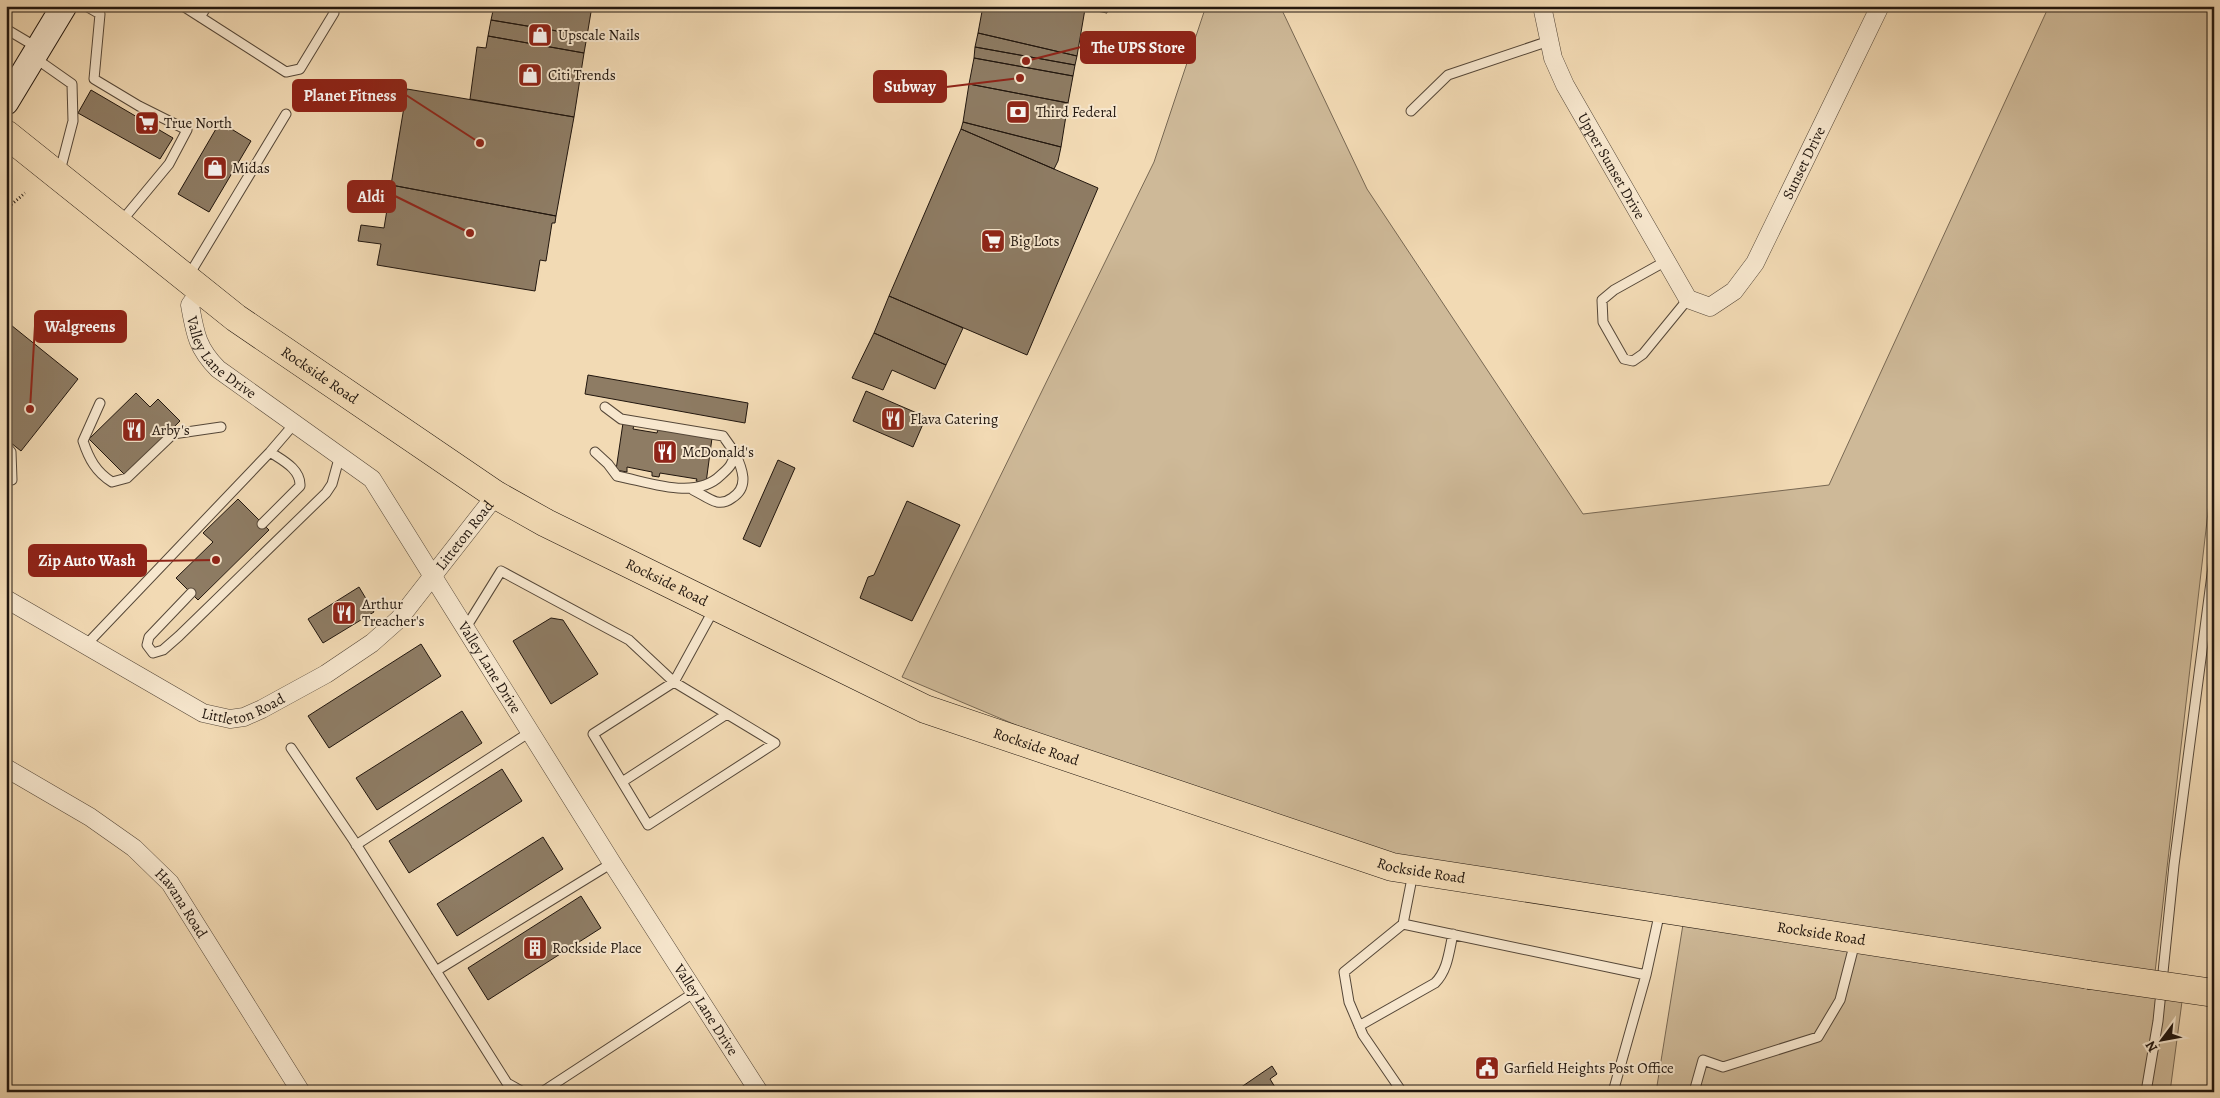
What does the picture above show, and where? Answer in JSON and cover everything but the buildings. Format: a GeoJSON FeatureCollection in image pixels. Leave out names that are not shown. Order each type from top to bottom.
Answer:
{"type":"FeatureCollection","features":[{"type":"Feature","properties":{"kind":"main road","name":"Rockside Road"},"geometry":{"type":"LineString","coordinates":[[6,134],[236,318],[496,495],[546,523],[925,708],[1392,867],[2214,993]]}},
{"type":"Feature","properties":{"kind":"street"},"geometry":{"type":"LineString","coordinates":[[6,102],[64,6]]}},
{"type":"Feature","properties":{"kind":"street","name":"Upper Sunset Drive"},"geometry":{"type":"LineString","coordinates":[[1542,6],[1549,41],[1565,85],[1688,299]]}},
{"type":"Feature","properties":{"kind":"street","name":"Sunset Drive"},"geometry":{"type":"LineString","coordinates":[[1688,299],[1710,307],[1734,291],[1755,263],[1880,6]]}},
{"type":"Feature","properties":{"kind":"street","name":"Valley Lane Drive"},"geometry":{"type":"LineString","coordinates":[[193,285],[190,305],[197,342],[208,360],[372,479],[612,863],[759,1092]]}},
{"type":"Feature","properties":{"kind":"street","name":"Litteton Road"},"geometry":{"type":"LineString","coordinates":[[432,575],[496,495]]}},
{"type":"Feature","properties":{"kind":"street","name":"Littleton Road"},"geometry":{"type":"LineString","coordinates":[[6,599],[203,712],[230,719],[244,717],[326,674],[378,639],[399,619],[432,575]]}},
{"type":"Feature","properties":{"kind":"street","name":"Havana Road"},"geometry":{"type":"LineString","coordinates":[[6,768],[104,827],[134,848],[170,883],[301,1092]]}},
{"type":"Feature","properties":{"kind":"lane"},"geometry":{"type":"LineString","coordinates":[[86,6],[100,14],[94,79],[139,106],[187,130],[169,164],[118,225]]}},
{"type":"Feature","properties":{"kind":"lane"},"geometry":{"type":"LineString","coordinates":[[183,6],[286,72],[300,69],[334,13],[332,6]]}},
{"type":"Feature","properties":{"kind":"lane"},"geometry":{"type":"LineString","coordinates":[[200,17],[207,6]]}},
{"type":"Feature","properties":{"kind":"lane"},"geometry":{"type":"LineString","coordinates":[[6,29],[72,84],[74,121],[58,176]]}},
{"type":"Feature","properties":{"kind":"lane"},"geometry":{"type":"LineString","coordinates":[[1411,111],[1448,75],[1549,41]]}},
{"type":"Feature","properties":{"kind":"lane"},"geometry":{"type":"LineString","coordinates":[[193,285],[286,114]]}},
{"type":"Feature","properties":{"kind":"lane"},"geometry":{"type":"LineString","coordinates":[[1666,261],[1614,290],[1602,300],[1603,322],[1624,358],[1633,361],[1643,354],[1688,299]]}},
{"type":"Feature","properties":{"kind":"lane"},"geometry":{"type":"LineString","coordinates":[[100,403],[83,441],[88,456],[101,475],[112,482],[127,478],[173,434],[221,427]]}},
{"type":"Feature","properties":{"kind":"lane"},"geometry":{"type":"LineString","coordinates":[[595,452],[617,476],[690,488],[718,502],[728,501],[736,495],[743,485],[742,470],[735,453],[723,436],[621,419],[605,407]]}},
{"type":"Feature","properties":{"kind":"lane"},"geometry":{"type":"LineString","coordinates":[[86,645],[270,452],[294,423]]}},
{"type":"Feature","properties":{"kind":"lane"},"geometry":{"type":"LineString","coordinates":[[6,446],[11,452],[12,480]]}},
{"type":"Feature","properties":{"kind":"lane"},"geometry":{"type":"LineString","coordinates":[[262,524],[300,486],[300,479],[291,466],[270,452]]}},
{"type":"Feature","properties":{"kind":"lane"},"geometry":{"type":"LineString","coordinates":[[690,488],[712,484],[733,463],[735,453]]}},
{"type":"Feature","properties":{"kind":"lane"},"geometry":{"type":"LineString","coordinates":[[191,593],[149,637],[147,645],[153,653],[163,650],[179,636],[326,493],[332,484],[340,454]]}},
{"type":"Feature","properties":{"kind":"lane"},"geometry":{"type":"LineString","coordinates":[[2146,1092],[2158,1020],[2174,865],[2214,559]]}},
{"type":"Feature","properties":{"kind":"lane"},"geometry":{"type":"LineString","coordinates":[[465,629],[501,571],[629,640],[674,682],[775,743],[648,825],[594,734],[674,682],[716,606]]}},
{"type":"Feature","properties":{"kind":"lane"},"geometry":{"type":"LineString","coordinates":[[622,782],[728,714]]}},
{"type":"Feature","properties":{"kind":"lane"},"geometry":{"type":"LineString","coordinates":[[356,845],[530,732]]}},
{"type":"Feature","properties":{"kind":"lane"},"geometry":{"type":"LineString","coordinates":[[291,748],[356,845],[507,1083],[523,1092]]}},
{"type":"Feature","properties":{"kind":"lane"},"geometry":{"type":"LineString","coordinates":[[436,971],[612,863]]}},
{"type":"Feature","properties":{"kind":"lane"},"geometry":{"type":"LineString","coordinates":[[1402,1092],[1362,1035],[1349,1002],[1344,972],[1403,924],[1413,870]]}},
{"type":"Feature","properties":{"kind":"lane"},"geometry":{"type":"LineString","coordinates":[[1614,1092],[1646,975],[1661,909]]}},
{"type":"Feature","properties":{"kind":"lane"},"geometry":{"type":"LineString","coordinates":[[1403,924],[1646,975]]}},
{"type":"Feature","properties":{"kind":"lane"},"geometry":{"type":"LineString","coordinates":[[1359,1026],[1435,983],[1441,977],[1448,960],[1453,934]]}},
{"type":"Feature","properties":{"kind":"lane"},"geometry":{"type":"LineString","coordinates":[[1694,1092],[1703,1060],[1723,1066],[1818,1037],[1840,1000],[1856,939]]}},
{"type":"Feature","properties":{"kind":"lane"},"geometry":{"type":"LineString","coordinates":[[542,1092],[695,992]]}},
{"type":"Feature","properties":{"kind":"path"},"geometry":{"type":"LineString","coordinates":[[6,210],[25,193]]}},
{"type":"Feature","properties":{"kind":"shaded area"},"geometry":{"type":"Polygon","coordinates":[[[1206,6],[1280,6],[1367,189],[1583,514],[1829,485],[2049,6],[2214,6],[2214,460],[2154,981],[2183,994],[2170,1092],[1656,1092],[1685,912],[1392,867],[1187,797],[902,677],[1154,162],[1206,6]]]}},
{"type":"Feature","properties":{"kind":"place","name":"Upscale Nails"},"geometry":{"type":"Point","coordinates":[540,35]}},
{"type":"Feature","properties":{"kind":"place","name":"The UPS Store"},"geometry":{"type":"Point","coordinates":[1026,61]}},
{"type":"Feature","properties":{"kind":"place","name":"Citi Trends"},"geometry":{"type":"Point","coordinates":[530,75]}},
{"type":"Feature","properties":{"kind":"place","name":"Subway"},"geometry":{"type":"Point","coordinates":[1020,78]}},
{"type":"Feature","properties":{"kind":"place","name":"Third Federal"},"geometry":{"type":"Point","coordinates":[1018,112]}},
{"type":"Feature","properties":{"kind":"place","name":"True North"},"geometry":{"type":"Point","coordinates":[147,123]}},
{"type":"Feature","properties":{"kind":"place","name":"Planet Fitness"},"geometry":{"type":"Point","coordinates":[480,143]}},
{"type":"Feature","properties":{"kind":"place","name":"Midas"},"geometry":{"type":"Point","coordinates":[215,168]}},
{"type":"Feature","properties":{"kind":"place","name":"Aldi"},"geometry":{"type":"Point","coordinates":[470,233]}},
{"type":"Feature","properties":{"kind":"place","name":"Big Lots"},"geometry":{"type":"Point","coordinates":[993,241]}},
{"type":"Feature","properties":{"kind":"place","name":"Walgreens"},"geometry":{"type":"Point","coordinates":[30,409]}},
{"type":"Feature","properties":{"kind":"place","name":"Flava Catering"},"geometry":{"type":"Point","coordinates":[893,419]}},
{"type":"Feature","properties":{"kind":"place","name":"Arby's"},"geometry":{"type":"Point","coordinates":[134,430]}},
{"type":"Feature","properties":{"kind":"place","name":"McDonald's"},"geometry":{"type":"Point","coordinates":[665,452]}},
{"type":"Feature","properties":{"kind":"place","name":"Zip Auto Wash"},"geometry":{"type":"Point","coordinates":[216,560]}},
{"type":"Feature","properties":{"kind":"place","name":"Arthur Treacher's"},"geometry":{"type":"Point","coordinates":[344,613]}},
{"type":"Feature","properties":{"kind":"place","name":"Rockside Place"},"geometry":{"type":"Point","coordinates":[535,948]}},
{"type":"Feature","properties":{"kind":"place","name":"Garfield Heights Post Office"},"geometry":{"type":"Point","coordinates":[1487,1068]}}]}
